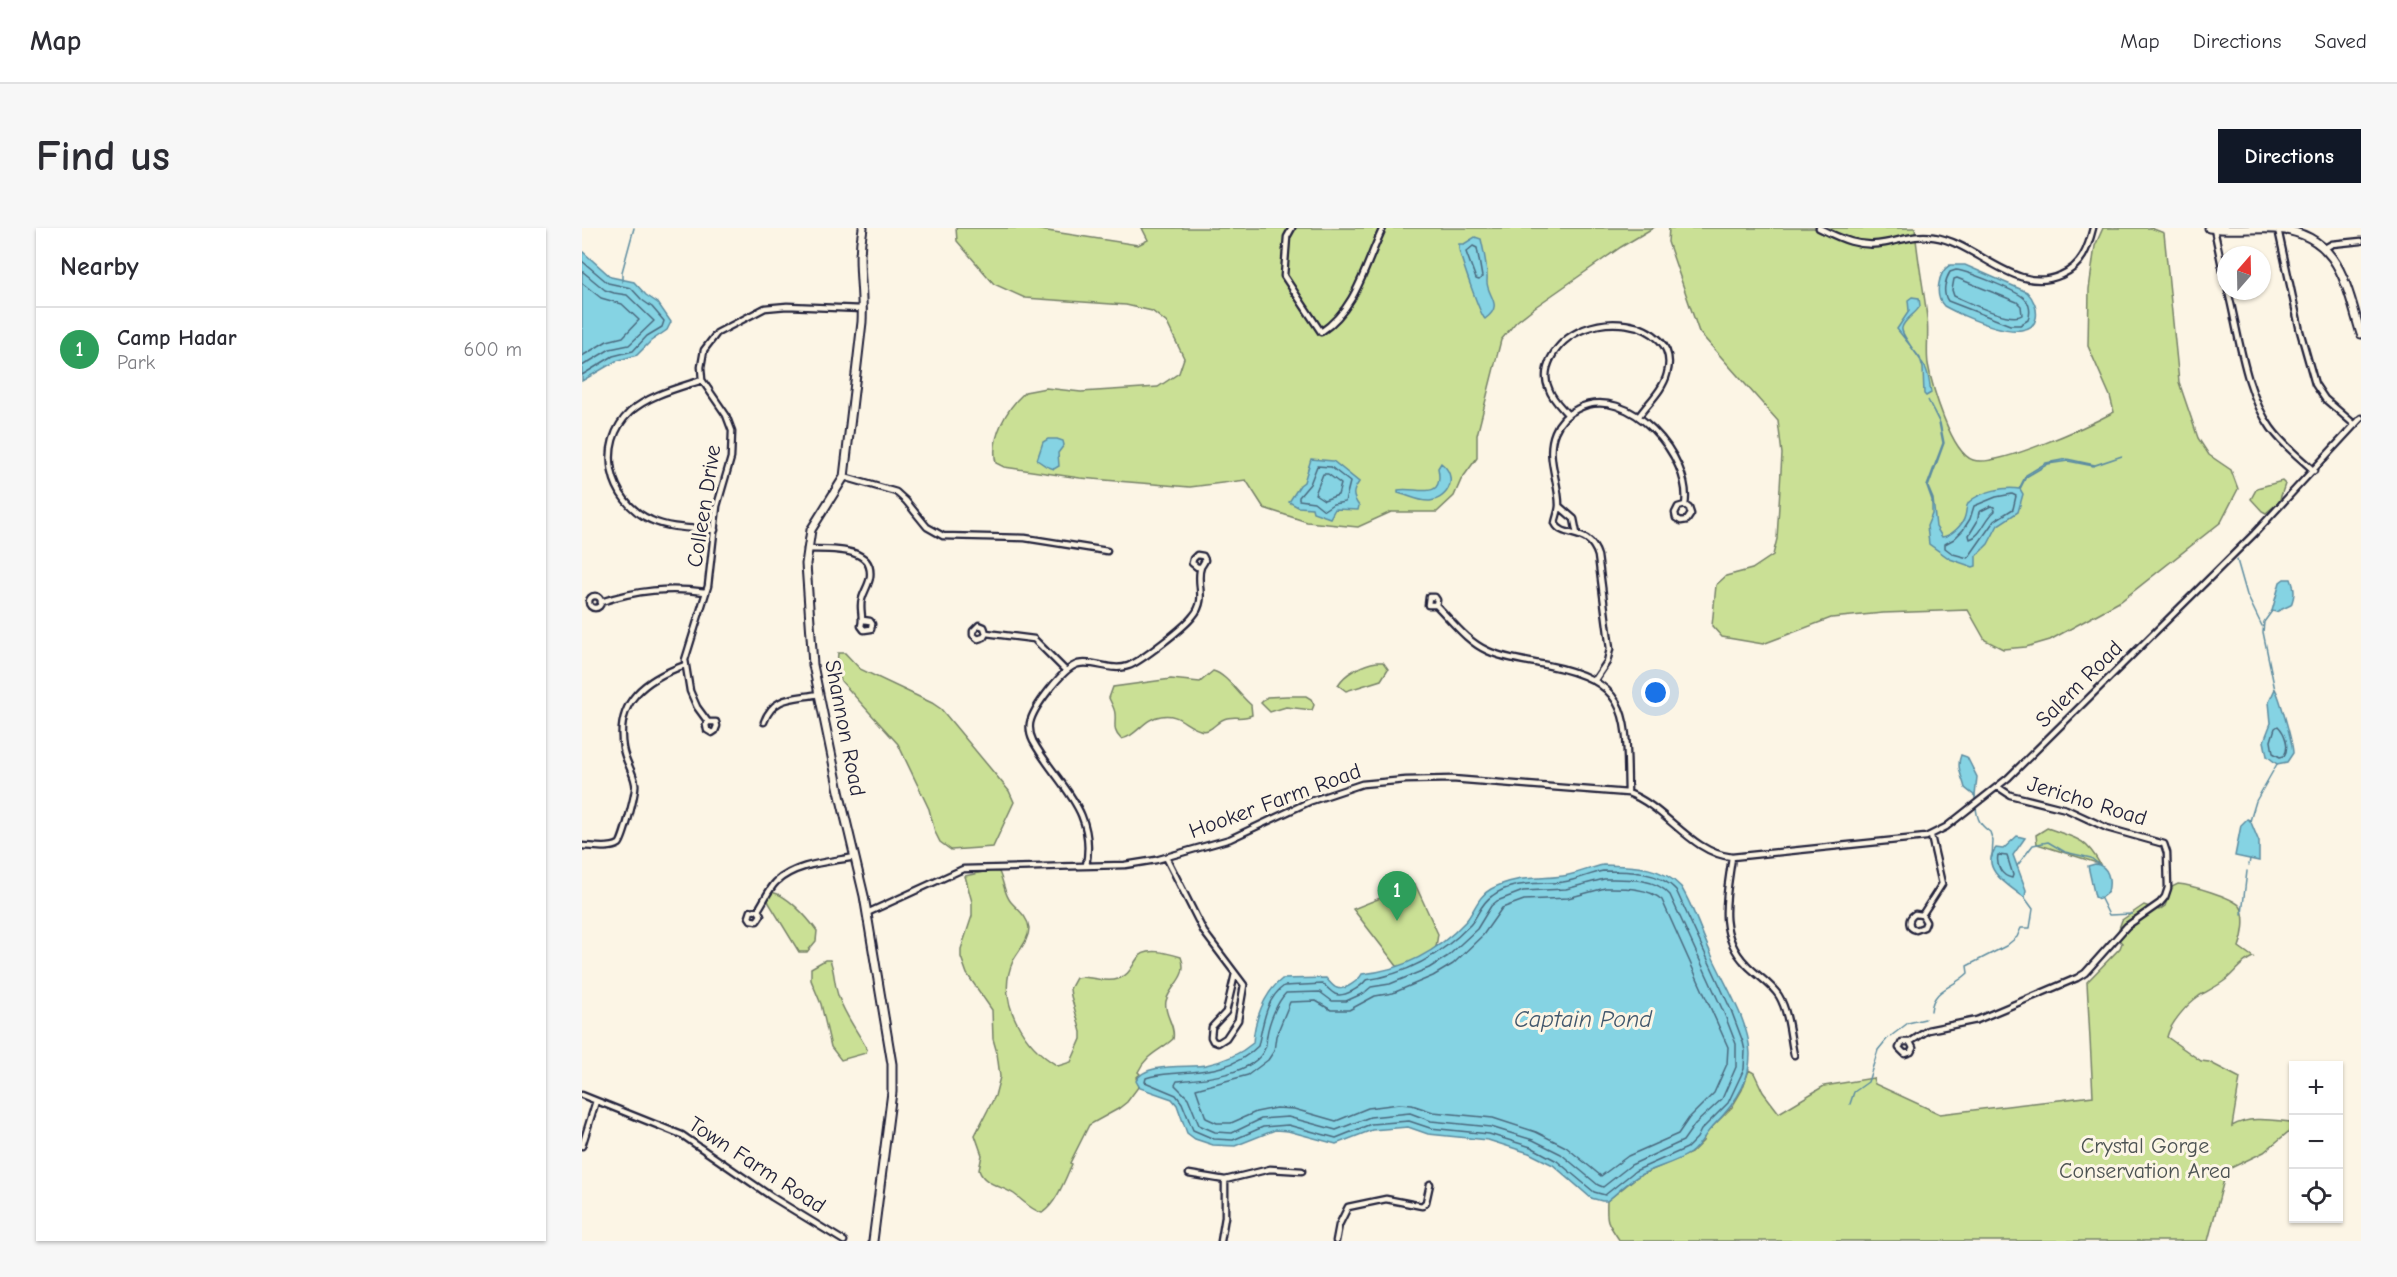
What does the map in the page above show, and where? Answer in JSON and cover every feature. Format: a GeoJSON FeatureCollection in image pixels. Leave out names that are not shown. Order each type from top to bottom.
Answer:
{"type":"FeatureCollection","features":[{"type":"Feature","properties":{"kind":"street","name":"Shannon Road"},"geometry":{"type":"LineString","coordinates":[[863,228],[858,263],[863,309],[844,477],[816,521],[807,549],[810,628],[819,694],[867,913],[893,1074],[873,1241]]}},
{"type":"Feature","properties":{"kind":"street"},"geometry":{"type":"LineString","coordinates":[[1292,228],[1287,237],[1284,276],[1321,332],[1333,324],[1347,309],[1383,228]]}},
{"type":"Feature","properties":{"kind":"street"},"geometry":{"type":"LineString","coordinates":[[1820,228],[1842,239],[1864,245],[1919,236],[1945,239],[2017,276],[2039,280],[2057,277],[2073,268],[2087,250],[2093,228]]}},
{"type":"Feature","properties":{"kind":"street"},"geometry":{"type":"LineString","coordinates":[[2209,228],[2287,229],[2325,248],[2347,284],[2361,334]]}},
{"type":"Feature","properties":{"kind":"street"},"geometry":{"type":"LineString","coordinates":[[2214,229],[2218,246]]}},
{"type":"Feature","properties":{"kind":"street"},"geometry":{"type":"LineString","coordinates":[[2278,229],[2300,331],[2315,384],[2325,399],[2355,425]]}},
{"type":"Feature","properties":{"kind":"street"},"geometry":{"type":"LineString","coordinates":[[2325,248],[2337,243],[2361,241]]}},
{"type":"Feature","properties":{"kind":"street"},"geometry":{"type":"LineString","coordinates":[[2230,300],[2250,382],[2259,408],[2278,438],[2314,471]]}},
{"type":"Feature","properties":{"kind":"street"},"geometry":{"type":"LineString","coordinates":[[715,530],[665,525],[640,514],[627,502],[617,488],[610,462],[615,436],[629,413],[652,398],[702,380],[701,358],[708,342],[717,333],[746,316],[773,306],[863,309]]}},
{"type":"Feature","properties":{"kind":"street"},"geometry":{"type":"LineString","coordinates":[[1568,415],[1548,389],[1546,376],[1549,363],[1558,347],[1571,335],[1592,325],[1614,322],[1632,325],[1652,335],[1662,344],[1667,356],[1668,369],[1664,382],[1639,416]]}},
{"type":"Feature","properties":{"kind":"street","name":"Colleen Drive"},"geometry":{"type":"LineString","coordinates":[[702,380],[726,415],[732,431],[731,458],[717,506],[706,592],[689,643],[685,664],[693,698],[708,722]]}},
{"type":"Feature","properties":{"kind":"street"},"geometry":{"type":"LineString","coordinates":[[1595,680],[1609,658],[1610,642],[1596,552],[1588,541],[1577,534],[1562,531],[1556,526],[1555,519],[1559,506],[1551,445],[1557,428],[1568,415],[1580,407],[1597,404],[1624,408],[1639,416],[1655,432],[1681,470],[1686,492],[1685,505]]}},
{"type":"Feature","properties":{"kind":"street","name":"Salem Road"},"geometry":{"type":"LineString","coordinates":[[1758,856],[1913,840],[1931,836],[1998,787],[2238,550],[2361,418]]}},
{"type":"Feature","properties":{"kind":"street"},"geometry":{"type":"LineString","coordinates":[[844,477],[896,492],[927,527],[943,536],[1025,538],[1107,551]]}},
{"type":"Feature","properties":{"kind":"street"},"geometry":{"type":"LineString","coordinates":[[1559,506],[1574,519],[1577,534]]}},
{"type":"Feature","properties":{"kind":"street"},"geometry":{"type":"LineString","coordinates":[[807,549],[851,552],[858,554],[866,561],[871,574],[861,601],[863,620]]}},
{"type":"Feature","properties":{"kind":"street"},"geometry":{"type":"LineString","coordinates":[[1086,866],[1088,843],[1083,817],[1070,793],[1036,747],[1030,733],[1030,723],[1035,711],[1066,670],[1074,665],[1088,663],[1123,667],[1143,657],[1195,614],[1201,597],[1201,567]]}},
{"type":"Feature","properties":{"kind":"street"},"geometry":{"type":"LineString","coordinates":[[582,603],[588,603],[595,609],[601,602],[660,589],[706,592]]}},
{"type":"Feature","properties":{"kind":"street"},"geometry":{"type":"LineString","coordinates":[[588,603],[593,596],[598,597],[601,602]]}},
{"type":"Feature","properties":{"kind":"street"},"geometry":{"type":"LineString","coordinates":[[1436,605],[1474,642],[1489,651],[1572,670],[1595,680],[1615,700],[1623,716],[1627,734],[1628,793]]}},
{"type":"Feature","properties":{"kind":"street"},"geometry":{"type":"LineString","coordinates":[[986,633],[1034,639],[1066,670]]}},
{"type":"Feature","properties":{"kind":"street"},"geometry":{"type":"LineString","coordinates":[[582,846],[619,844],[623,838],[636,788],[622,745],[625,715],[631,701],[645,684],[663,672],[685,664]]}},
{"type":"Feature","properties":{"kind":"street"},"geometry":{"type":"LineString","coordinates":[[764,722],[768,712],[775,704],[819,694]]}},
{"type":"Feature","properties":{"kind":"street","name":"Hooker Farm Road"},"geometry":{"type":"LineString","coordinates":[[867,913],[963,869],[1130,865],[1166,857],[1230,839],[1311,801],[1371,783],[1452,779],[1628,793],[1653,807],[1707,849],[1719,855],[1732,858],[1758,856]]}},
{"type":"Feature","properties":{"kind":"street","name":"Jericho Road"},"geometry":{"type":"LineString","coordinates":[[1910,1042],[1928,1030],[1977,1020],[2077,978],[2085,973],[2127,926],[2165,897],[2168,888],[2167,848],[2164,844],[2107,828],[2066,809],[2006,793],[1998,787]]}},
{"type":"Feature","properties":{"kind":"street"},"geometry":{"type":"LineString","coordinates":[[1922,915],[1939,891],[1942,881],[1931,836]]}},
{"type":"Feature","properties":{"kind":"street"},"geometry":{"type":"LineString","coordinates":[[758,910],[776,882],[788,873],[809,866],[855,857]]}},
{"type":"Feature","properties":{"kind":"street"},"geometry":{"type":"LineString","coordinates":[[1166,857],[1204,932],[1242,981],[1245,989],[1241,999],[1240,1016],[1231,1031],[1218,1043],[1213,1041],[1211,1032],[1226,1012],[1235,974]]}},
{"type":"Feature","properties":{"kind":"street"},"geometry":{"type":"LineString","coordinates":[[1732,858],[1725,905],[1727,932],[1739,956],[1778,994],[1794,1055]]}},
{"type":"Feature","properties":{"kind":"street","name":"Town Farm Road"},"geometry":{"type":"LineString","coordinates":[[582,1095],[682,1135],[772,1197],[844,1241]]}},
{"type":"Feature","properties":{"kind":"street"},"geometry":{"type":"LineString","coordinates":[[582,1146],[596,1101]]}},
{"type":"Feature","properties":{"kind":"street"},"geometry":{"type":"LineString","coordinates":[[1190,1174],[1225,1180],[1270,1169],[1302,1171]]}},
{"type":"Feature","properties":{"kind":"street"},"geometry":{"type":"LineString","coordinates":[[1221,1241],[1225,1217],[1225,1180]]}},
{"type":"Feature","properties":{"kind":"street"},"geometry":{"type":"LineString","coordinates":[[1336,1241],[1339,1225],[1348,1207],[1386,1199],[1422,1206],[1426,1202],[1430,1184]]}},
{"type":"Feature","properties":{"kind":"green space"},"geometry":{"type":"Polygon","coordinates":[[[956,228],[1028,228],[1138,245],[1148,240],[1142,228],[1653,228],[1621,247],[1535,307],[1516,322],[1501,340],[1477,435],[1477,458],[1461,480],[1454,496],[1437,512],[1391,512],[1358,527],[1307,522],[1264,508],[1246,480],[1190,487],[1080,478],[1004,467],[996,463],[995,444],[1001,424],[1025,392],[1046,388],[1081,392],[1158,387],[1179,373],[1184,358],[1167,323],[1152,311],[1126,305],[1025,298],[994,284],[957,241],[956,228]]]}},
{"type":"Feature","properties":{"kind":"green space"},"geometry":{"type":"Polygon","coordinates":[[[1669,228],[1915,228],[1927,318],[1928,364],[1934,387],[1944,418],[1957,445],[1965,455],[1973,460],[1985,461],[2043,444],[2114,412],[2110,396],[2088,346],[2089,289],[2095,246],[2103,228],[2151,228],[2164,233],[2179,382],[2198,438],[2209,455],[2231,470],[2238,489],[2221,522],[2121,601],[2050,640],[2026,647],[2003,649],[1985,640],[1968,610],[1883,613],[1831,618],[1763,644],[1722,637],[1712,626],[1716,585],[1726,576],[1752,569],[1773,555],[1777,539],[1782,454],[1778,421],[1699,332],[1668,242],[1669,228]]]}},
{"type":"Feature","properties":{"kind":"green space"},"geometry":{"type":"Polygon","coordinates":[[[2282,481],[2285,484],[2279,502],[2266,513],[2262,511],[2251,499],[2257,488],[2282,481]]]}},
{"type":"Feature","properties":{"kind":"green space"},"geometry":{"type":"Polygon","coordinates":[[[838,653],[845,653],[860,669],[941,709],[1009,791],[1014,802],[993,847],[951,850],[940,842],[929,809],[898,744],[841,681],[837,665],[838,653]]]}},
{"type":"Feature","properties":{"kind":"green space"},"geometry":{"type":"Polygon","coordinates":[[[1383,662],[1388,669],[1381,680],[1346,691],[1338,685],[1355,670],[1383,662]]]}},
{"type":"Feature","properties":{"kind":"green space"},"geometry":{"type":"Polygon","coordinates":[[[1213,671],[1228,680],[1251,705],[1252,715],[1221,720],[1204,731],[1172,716],[1161,716],[1150,720],[1126,738],[1121,739],[1118,736],[1115,730],[1114,710],[1109,698],[1113,687],[1171,679],[1200,682],[1213,671]]]}},
{"type":"Feature","properties":{"kind":"green space"},"geometry":{"type":"Polygon","coordinates":[[[1306,696],[1314,705],[1312,710],[1286,707],[1270,712],[1261,703],[1267,697],[1306,696]]]}},
{"type":"Feature","properties":{"kind":"green space"},"geometry":{"type":"Polygon","coordinates":[[[2047,828],[2084,843],[2100,864],[2037,844],[2036,835],[2047,828]]]}},
{"type":"Feature","properties":{"kind":"green space"},"geometry":{"type":"Polygon","coordinates":[[[988,871],[999,872],[1005,892],[1025,917],[1029,928],[1008,976],[1010,1007],[1024,1035],[1034,1047],[1058,1066],[1071,1062],[1081,1039],[1070,989],[1076,978],[1112,980],[1121,978],[1127,974],[1141,955],[1151,952],[1163,952],[1181,957],[1183,964],[1181,975],[1166,1001],[1166,1010],[1173,1029],[1173,1039],[1150,1056],[1142,1066],[1136,1078],[1139,1086],[1127,1102],[1089,1125],[1070,1163],[1072,1164],[1060,1191],[1052,1204],[1042,1213],[1014,1194],[989,1182],[979,1170],[982,1155],[975,1135],[995,1096],[1000,1077],[993,1039],[992,1010],[967,974],[961,957],[961,949],[972,916],[972,902],[965,876],[988,871]]]}},
{"type":"Feature","properties":{"kind":"green space"},"geometry":{"type":"Polygon","coordinates":[[[1415,884],[1438,934],[1435,953],[1400,970],[1353,909],[1415,884]]]}},
{"type":"Feature","properties":{"kind":"green space","name":"Crystal Gorge Conservation Area"},"geometry":{"type":"Polygon","coordinates":[[[2178,884],[2211,892],[2240,906],[2244,921],[2239,947],[2253,957],[2224,981],[2189,1004],[2175,1020],[2167,1037],[2201,1061],[2209,1062],[2240,1078],[2232,1126],[2253,1120],[2289,1122],[2289,1131],[2264,1152],[2227,1168],[2208,1241],[1620,1241],[1612,1230],[1607,1218],[1607,1201],[1638,1176],[1691,1153],[1703,1141],[1705,1134],[1732,1107],[1742,1090],[1749,1070],[1754,1073],[1763,1092],[1779,1113],[1824,1086],[1873,1078],[1875,1084],[1940,1114],[2093,1096],[2087,982],[2120,948],[2122,943],[2116,937],[2122,920],[2144,905],[2159,910],[2165,906],[2172,887],[2178,884]]]}},
{"type":"Feature","properties":{"kind":"green space"},"geometry":{"type":"Polygon","coordinates":[[[769,892],[789,901],[817,931],[816,941],[807,952],[799,952],[769,903],[767,897],[769,892]]]}},
{"type":"Feature","properties":{"kind":"green space"},"geometry":{"type":"Polygon","coordinates":[[[825,960],[830,960],[839,998],[867,1049],[866,1053],[841,1060],[831,1047],[821,1004],[811,980],[811,968],[825,960]]]}},
{"type":"Feature","properties":{"kind":"water"},"geometry":{"type":"Polygon","coordinates":[[[1475,237],[1481,239],[1487,286],[1494,305],[1491,314],[1485,319],[1475,298],[1459,249],[1459,244],[1464,244],[1475,237]]]}},
{"type":"Feature","properties":{"kind":"water"},"geometry":{"type":"Polygon","coordinates":[[[582,251],[611,277],[634,282],[646,295],[658,303],[671,322],[667,330],[637,355],[616,361],[582,381],[582,251]]]}},
{"type":"Feature","properties":{"kind":"water"},"geometry":{"type":"Polygon","coordinates":[[[1950,265],[1965,265],[2027,292],[2033,300],[2036,311],[2036,318],[2031,326],[2021,330],[1994,327],[1944,306],[1938,290],[1940,278],[1950,265]]]}},
{"type":"Feature","properties":{"kind":"water"},"geometry":{"type":"Polygon","coordinates":[[[1912,297],[1919,298],[1920,306],[1902,328],[1911,347],[1897,329],[1909,311],[1908,300],[1912,297]]]}},
{"type":"Feature","properties":{"kind":"water"},"geometry":{"type":"Polygon","coordinates":[[[1921,360],[1930,384],[1931,393],[1926,396],[1924,394],[1921,360]]]}},
{"type":"Feature","properties":{"kind":"water"},"geometry":{"type":"Polygon","coordinates":[[[1928,400],[1940,423],[1944,443],[1928,487],[1933,499],[1936,527],[1942,537],[1949,535],[1959,526],[1964,519],[1969,502],[1974,498],[2007,488],[2019,489],[2026,475],[2046,463],[2067,459],[2095,465],[2122,456],[2093,466],[2068,461],[2048,464],[2026,477],[2020,489],[2023,494],[2018,512],[1998,525],[1988,544],[1976,556],[1976,566],[1973,567],[1950,559],[1929,544],[1927,526],[1932,514],[1932,500],[1927,486],[1943,443],[1939,422],[1928,400]]]}},
{"type":"Feature","properties":{"kind":"water"},"geometry":{"type":"Polygon","coordinates":[[[1048,439],[1063,441],[1064,445],[1058,453],[1059,466],[1054,469],[1037,460],[1043,442],[1048,439]]]}},
{"type":"Feature","properties":{"kind":"water"},"geometry":{"type":"Polygon","coordinates":[[[1311,459],[1333,461],[1359,482],[1354,494],[1359,506],[1358,510],[1335,509],[1330,518],[1313,512],[1312,508],[1298,507],[1289,502],[1304,482],[1311,459]]]}},
{"type":"Feature","properties":{"kind":"water"},"geometry":{"type":"Polygon","coordinates":[[[1441,463],[1446,468],[1450,480],[1443,496],[1426,501],[1398,493],[1398,490],[1405,489],[1427,491],[1433,489],[1437,486],[1438,468],[1441,463]]]}},
{"type":"Feature","properties":{"kind":"water"},"geometry":{"type":"Polygon","coordinates":[[[2284,579],[2291,579],[2293,586],[2294,595],[2291,605],[2276,612],[2272,611],[2280,582],[2284,579]]]}},
{"type":"Feature","properties":{"kind":"water"},"geometry":{"type":"Polygon","coordinates":[[[2275,689],[2286,719],[2293,753],[2287,762],[2277,764],[2267,756],[2264,741],[2271,723],[2269,702],[2275,689]]]}},
{"type":"Feature","properties":{"kind":"water"},"geometry":{"type":"Polygon","coordinates":[[[1961,755],[1967,757],[1977,777],[1975,796],[1965,788],[1959,768],[1961,755]]]}},
{"type":"Feature","properties":{"kind":"water"},"geometry":{"type":"Polygon","coordinates":[[[2247,819],[2250,820],[2259,842],[2259,861],[2235,856],[2241,825],[2247,819]]]}},
{"type":"Feature","properties":{"kind":"water"},"geometry":{"type":"Polygon","coordinates":[[[2017,836],[2025,838],[2013,855],[2026,890],[2025,898],[1998,877],[1991,863],[1996,848],[2003,849],[2017,836]]]}},
{"type":"Feature","properties":{"kind":"water","name":"Captain Pond"},"geometry":{"type":"Polygon","coordinates":[[[1603,865],[1645,868],[1664,874],[1681,887],[1744,1024],[1749,1044],[1750,1063],[1744,1083],[1733,1103],[1694,1150],[1678,1160],[1640,1175],[1607,1201],[1591,1198],[1553,1165],[1529,1153],[1488,1140],[1428,1134],[1408,1127],[1372,1130],[1336,1144],[1288,1131],[1275,1130],[1235,1146],[1213,1145],[1195,1139],[1187,1133],[1177,1105],[1172,1099],[1140,1088],[1136,1081],[1141,1075],[1157,1068],[1219,1062],[1248,1047],[1253,1043],[1255,1026],[1265,1000],[1282,979],[1326,978],[1336,987],[1344,988],[1355,982],[1362,974],[1392,968],[1432,950],[1466,921],[1483,895],[1491,889],[1518,880],[1568,875],[1603,865]]]}},
{"type":"Feature","properties":{"kind":"water"},"geometry":{"type":"Polygon","coordinates":[[[2100,865],[2106,871],[2109,878],[2108,892],[2099,899],[2095,897],[2088,866],[2100,865]]]}},
{"type":"Feature","properties":{"kind":"waterway"},"geometry":{"type":"LineString","coordinates":[[622,282],[622,272],[634,228]]}},
{"type":"Feature","properties":{"kind":"waterway"},"geometry":{"type":"LineString","coordinates":[[2237,560],[2247,595],[2262,626]]}},
{"type":"Feature","properties":{"kind":"waterway"},"geometry":{"type":"LineString","coordinates":[[2272,611],[2264,622],[2263,632],[2275,690]]}},
{"type":"Feature","properties":{"kind":"waterway"},"geometry":{"type":"LineString","coordinates":[[2250,821],[2256,801],[2277,764]]}},
{"type":"Feature","properties":{"kind":"waterway"},"geometry":{"type":"LineString","coordinates":[[1976,807],[1977,815],[1990,832],[1993,841],[1992,857]]}},
{"type":"Feature","properties":{"kind":"waterway"},"geometry":{"type":"LineString","coordinates":[[2017,866],[2033,845],[2048,842],[2065,852],[2091,858],[2100,865]]}},
{"type":"Feature","properties":{"kind":"waterway"},"geometry":{"type":"LineString","coordinates":[[2249,865],[2250,859]]}},
{"type":"Feature","properties":{"kind":"waterway"},"geometry":{"type":"LineString","coordinates":[[2242,914],[2247,871]]}},
{"type":"Feature","properties":{"kind":"waterway"},"geometry":{"type":"LineString","coordinates":[[2100,897],[2109,915],[2132,914]]}},
{"type":"Feature","properties":{"kind":"waterway"},"geometry":{"type":"LineString","coordinates":[[1931,1011],[1936,997],[1968,973],[1967,966],[2006,946],[2017,937],[2021,928],[2030,928],[2033,909],[2025,898]]}},
{"type":"Feature","properties":{"kind":"waterway"},"geometry":{"type":"LineString","coordinates":[[1850,1104],[1854,1092],[1868,1082],[1878,1050],[1887,1039],[1908,1023],[1925,1019]]}},
{"type":"Feature","properties":{"kind":"place","name":"Camp Hadar"},"geometry":{"type":"Point","coordinates":[1397,921]}}]}
